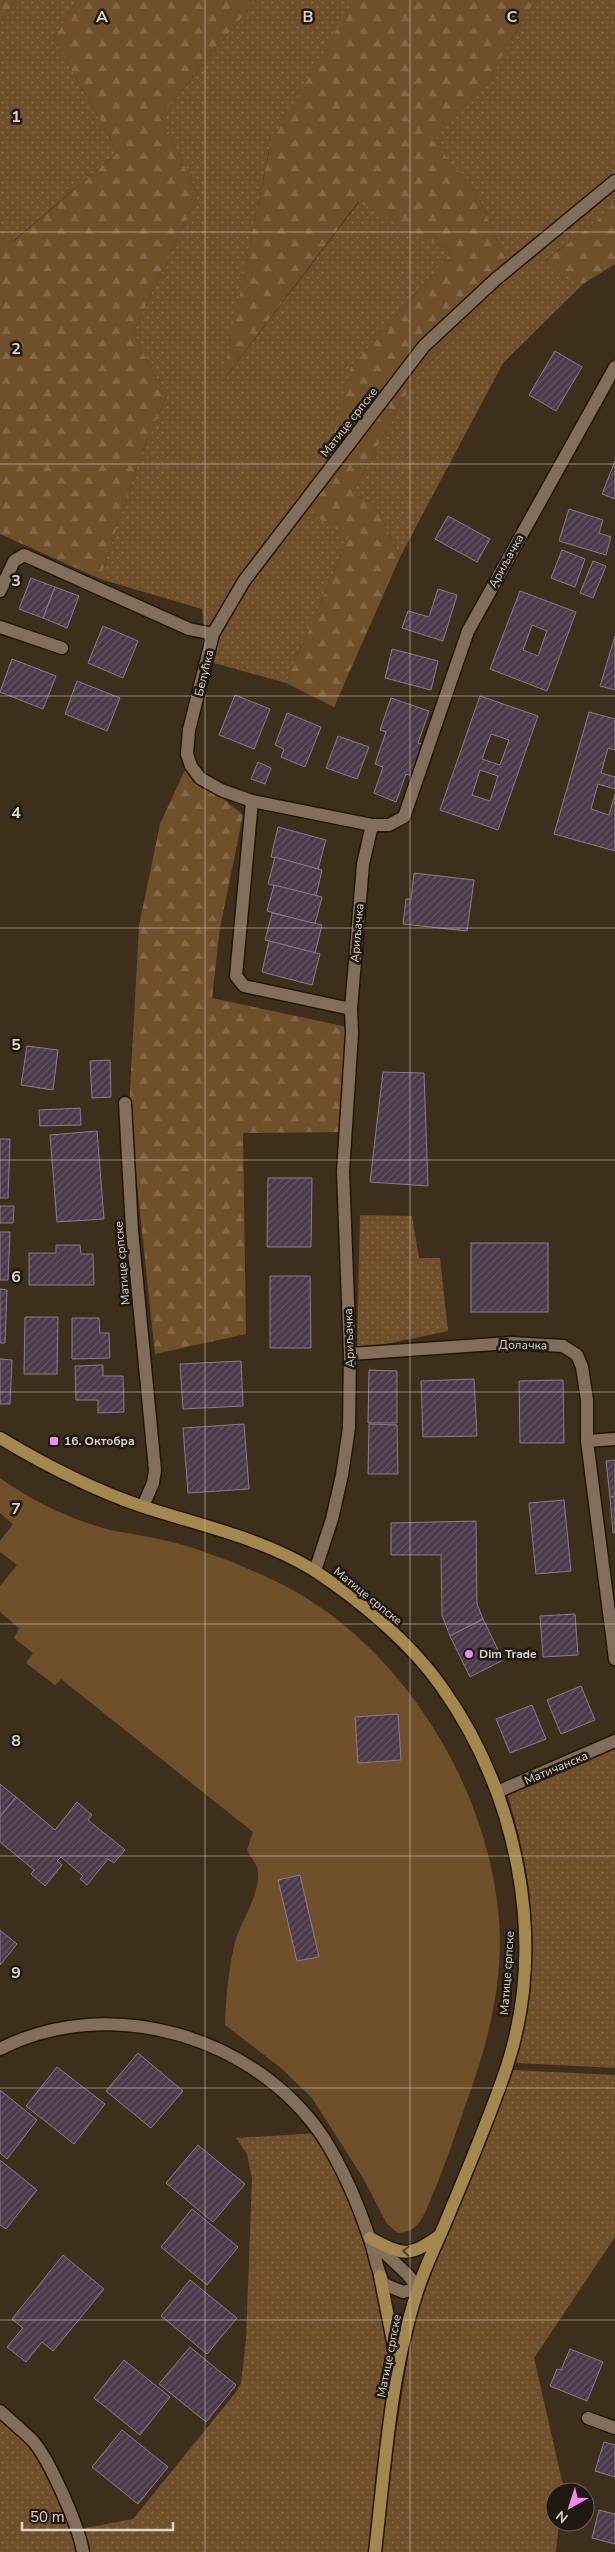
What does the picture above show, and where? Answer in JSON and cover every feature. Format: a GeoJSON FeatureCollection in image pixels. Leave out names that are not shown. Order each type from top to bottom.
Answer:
{"type":"FeatureCollection","features":[{"type":"Feature","properties":{"kind":"main road","name":"Матице српске"},"geometry":{"type":"LineString","coordinates":[[0,1438],[58,1471],[143,1506],[256,1544],[315,1571],[389,1629],[440,1684],[484,1761],[497,1792],[514,1850],[521,1887],[525,1948],[521,2001],[507,2066],[418,2288],[405,2333],[375,2552]]}},
{"type":"Feature","properties":{"kind":"main road"},"geometry":{"type":"LineString","coordinates":[[370,2238],[393,2250],[410,2252],[417,2251],[439,2236]]}},
{"type":"Feature","properties":{"kind":"main road"},"geometry":{"type":"LineString","coordinates":[[380,2276],[399,2372]]}},
{"type":"Feature","properties":{"kind":"street","name":"Матице српске"},"geometry":{"type":"LineString","coordinates":[[213,634],[244,580],[424,346],[531,249],[615,181]]}},
{"type":"Feature","properties":{"kind":"street","name":"Ариљачка"},"geometry":{"type":"LineString","coordinates":[[315,1571],[323,1550],[342,1475],[349,1428],[350,1354],[343,1172],[352,1033],[351,1009],[363,864],[372,825],[389,826],[404,817],[468,631],[615,367]]}},
{"type":"Feature","properties":{"kind":"street","name":"Белућка"},"geometry":{"type":"LineString","coordinates":[[0,591],[14,561],[24,555],[189,629],[213,634],[189,730],[187,754],[191,766],[200,778],[221,790],[252,801],[372,825]]}},
{"type":"Feature","properties":{"kind":"street"},"geometry":{"type":"LineString","coordinates":[[0,627],[62,648]]}},
{"type":"Feature","properties":{"kind":"street"},"geometry":{"type":"LineString","coordinates":[[252,801],[236,976],[244,986],[351,1009]]}},
{"type":"Feature","properties":{"kind":"street","name":"Матице српске"},"geometry":{"type":"LineString","coordinates":[[125,1103],[132,1230],[155,1470],[153,1483],[143,1506]]}},
{"type":"Feature","properties":{"kind":"street","name":"Долачка"},"geometry":{"type":"LineString","coordinates":[[350,1354],[511,1343],[563,1346],[577,1355],[582,1367],[587,1400],[587,1441]]}},
{"type":"Feature","properties":{"kind":"street"},"geometry":{"type":"LineString","coordinates":[[615,1439],[587,1441],[615,1659]]}},
{"type":"Feature","properties":{"kind":"street","name":"Матичанска"},"geometry":{"type":"LineString","coordinates":[[497,1792],[615,1741]]}},
{"type":"Feature","properties":{"kind":"street"},"geometry":{"type":"LineString","coordinates":[[0,2049],[20,2038],[50,2030],[101,2024],[161,2029],[206,2044],[269,2080],[304,2115],[323,2138],[345,2182],[370,2238],[384,2284],[403,2292],[418,2288],[408,2275],[370,2238]]}},
{"type":"Feature","properties":{"kind":"street"},"geometry":{"type":"LineString","coordinates":[[0,2411],[33,2441],[58,2485],[77,2527],[83,2552]]}},
{"type":"Feature","properties":{"kind":"street"},"geometry":{"type":"LineString","coordinates":[[588,2418],[615,2428]]}},
{"type":"Feature","properties":{"kind":"green space"},"geometry":{"type":"Polygon","coordinates":[[[0,0],[16,0],[0,23],[0,0]]]}},
{"type":"Feature","properties":{"kind":"green space"},"geometry":{"type":"Polygon","coordinates":[[[16,0],[77,0],[54,39],[118,152],[13,241],[0,232],[0,23],[16,0]]]}},
{"type":"Feature","properties":{"kind":"green space"},"geometry":{"type":"Polygon","coordinates":[[[77,0],[256,0],[161,116],[198,195],[133,333],[166,397],[138,463],[100,579],[0,534],[0,232],[14,241],[118,152],[54,39],[77,0]]]}},
{"type":"Feature","properties":{"kind":"green space"},"geometry":{"type":"Polygon","coordinates":[[[256,0],[354,0],[269,150],[223,381],[359,202],[452,252],[351,367],[349,537],[286,683],[207,661],[202,609],[100,579],[138,463],[166,397],[133,333],[198,195],[161,116],[256,0]]]}},
{"type":"Feature","properties":{"kind":"green space"},"geometry":{"type":"Polygon","coordinates":[[[354,0],[537,0],[527,12],[488,82],[432,140],[477,195],[513,274],[414,379],[352,494],[375,504],[400,557],[334,707],[286,683],[349,537],[313,515],[351,367],[452,252],[358,202],[222,382],[271,142],[354,0]]]}},
{"type":"Feature","properties":{"kind":"green space"},"geometry":{"type":"Polygon","coordinates":[[[537,0],[615,0],[615,201],[594,224],[544,261],[583,284],[503,363],[400,557],[375,504],[352,494],[414,379],[513,274],[477,195],[431,140],[488,82],[527,12],[537,0]]]}},
{"type":"Feature","properties":{"kind":"green space"},"geometry":{"type":"Polygon","coordinates":[[[615,201],[615,264],[583,284],[543,262],[594,224],[615,201]]]}},
{"type":"Feature","properties":{"kind":"green space"},"geometry":{"type":"Polygon","coordinates":[[[190,759],[204,783],[243,815],[220,928],[212,998],[347,1027],[341,1132],[243,1133],[246,1334],[155,1354],[129,1109],[139,926],[160,824],[190,759]]]}},
{"type":"Feature","properties":{"kind":"green space"},"geometry":{"type":"Polygon","coordinates":[[[360,1215],[412,1216],[419,1258],[440,1258],[448,1331],[357,1350],[360,1215]]]}},
{"type":"Feature","properties":{"kind":"green space"},"geometry":{"type":"Polygon","coordinates":[[[0,1478],[41,1503],[69,1516],[99,1527],[168,1541],[208,1553],[273,1580],[317,1605],[358,1637],[394,1674],[426,1716],[453,1762],[474,1810],[489,1859],[498,1909],[500,1933],[498,1979],[490,2025],[478,2070],[425,2212],[417,2225],[411,2230],[398,2233],[387,2224],[363,2178],[312,2098],[281,2068],[225,2025],[232,1954],[238,1933],[258,1883],[257,1867],[247,1850],[253,1832],[61,1679],[55,1685],[26,1663],[33,1653],[14,1638],[19,1628],[0,1612],[0,1586],[17,1565],[0,1552],[0,1541],[13,1524],[0,1513],[0,1478]]]}},
{"type":"Feature","properties":{"kind":"green space"},"geometry":{"type":"Polygon","coordinates":[[[615,1743],[615,2068],[516,2063],[529,1992],[532,1926],[524,1860],[506,1790],[615,1743]]]}},
{"type":"Feature","properties":{"kind":"green space"},"geometry":{"type":"Polygon","coordinates":[[[513,2070],[615,2075],[615,2237],[534,2358],[562,2482],[545,2482],[545,2532],[558,2532],[556,2552],[381,2552],[395,2439],[411,2337],[424,2293],[513,2070]]]}},
{"type":"Feature","properties":{"kind":"green space"},"geometry":{"type":"Polygon","coordinates":[[[317,2133],[359,2219],[374,2272],[393,2368],[369,2552],[0,2552],[0,2412],[28,2437],[75,2530],[133,2519],[236,2392],[241,2383],[246,2340],[252,2179],[247,2154],[236,2138],[317,2133]]]}},
{"type":"Feature","properties":{"kind":"building"},"geometry":{"type":"Polygon","coordinates":[[[555,351],[582,367],[556,411],[529,395],[555,351]]]}},
{"type":"Feature","properties":{"kind":"building"},"geometry":{"type":"Polygon","coordinates":[[[615,461],[615,499],[602,494],[615,461]]]}},
{"type":"Feature","properties":{"kind":"building"},"geometry":{"type":"Polygon","coordinates":[[[569,509],[603,520],[599,533],[611,537],[606,555],[559,541],[569,509]]]}},
{"type":"Feature","properties":{"kind":"building"},"geometry":{"type":"Polygon","coordinates":[[[448,516],[490,539],[477,562],[435,539],[448,516]]]}},
{"type":"Feature","properties":{"kind":"building"},"geometry":{"type":"Polygon","coordinates":[[[562,550],[585,559],[575,587],[551,578],[562,550]]]}},
{"type":"Feature","properties":{"kind":"building"},"geometry":{"type":"Polygon","coordinates":[[[593,561],[606,566],[593,598],[580,593],[593,561]]]}},
{"type":"Feature","properties":{"kind":"building"},"geometry":{"type":"Polygon","coordinates":[[[31,578],[55,587],[43,618],[19,609],[31,578]]]}},
{"type":"Feature","properties":{"kind":"building"},"geometry":{"type":"Polygon","coordinates":[[[55,587],[79,596],[67,628],[43,618],[55,587]]]}},
{"type":"Feature","properties":{"kind":"building"},"geometry":{"type":"Polygon","coordinates":[[[438,589],[457,595],[443,641],[402,628],[408,611],[429,617],[438,589]]]}},
{"type":"Feature","properties":{"kind":"building"},"geometry":{"type":"Polygon","coordinates":[[[520,591],[576,612],[547,691],[490,669],[520,591]],[[532,625],[523,650],[538,656],[547,631],[532,625]]]}},
{"type":"Feature","properties":{"kind":"building"},"geometry":{"type":"Polygon","coordinates":[[[103,626],[138,641],[123,678],[88,663],[103,626]]]}},
{"type":"Feature","properties":{"kind":"building"},"geometry":{"type":"Polygon","coordinates":[[[615,636],[615,690],[600,686],[615,636]]]}},
{"type":"Feature","properties":{"kind":"building"},"geometry":{"type":"Polygon","coordinates":[[[392,649],[438,661],[431,690],[385,678],[392,649]]]}},
{"type":"Feature","properties":{"kind":"building"},"geometry":{"type":"Polygon","coordinates":[[[12,659],[56,676],[43,709],[0,692],[12,659]]]}},
{"type":"Feature","properties":{"kind":"building"},"geometry":{"type":"Polygon","coordinates":[[[77,681],[120,698],[107,731],[65,714],[77,681]]]}},
{"type":"Feature","properties":{"kind":"building"},"geometry":{"type":"Polygon","coordinates":[[[235,695],[270,709],[254,749],[219,735],[235,695]]]}},
{"type":"Feature","properties":{"kind":"building"},"geometry":{"type":"Polygon","coordinates":[[[480,696],[538,716],[498,830],[440,810],[480,696]],[[491,734],[482,759],[500,765],[509,740],[491,734]],[[480,770],[472,795],[490,801],[498,776],[480,770]]]}},
{"type":"Feature","properties":{"kind":"building"},"geometry":{"type":"Polygon","coordinates":[[[391,698],[429,711],[418,743],[423,744],[412,776],[406,774],[396,802],[374,793],[383,767],[375,764],[386,732],[380,730],[391,698]]]}},
{"type":"Feature","properties":{"kind":"building"},"geometry":{"type":"Polygon","coordinates":[[[589,712],[615,719],[615,750],[608,748],[601,773],[615,777],[615,789],[598,784],[591,809],[609,815],[615,794],[615,851],[554,834],[589,712]]]}},
{"type":"Feature","properties":{"kind":"building"},"geometry":{"type":"Polygon","coordinates":[[[287,713],[321,727],[305,767],[281,757],[284,749],[275,745],[287,713]]]}},
{"type":"Feature","properties":{"kind":"building"},"geometry":{"type":"Polygon","coordinates":[[[338,736],[369,747],[357,779],[326,768],[338,736]]]}},
{"type":"Feature","properties":{"kind":"building"},"geometry":{"type":"Polygon","coordinates":[[[258,762],[271,768],[265,784],[251,779],[258,762]]]}},
{"type":"Feature","properties":{"kind":"building"},"geometry":{"type":"Polygon","coordinates":[[[278,827],[326,840],[318,869],[271,857],[278,827]]]}},
{"type":"Feature","properties":{"kind":"building"},"geometry":{"type":"Polygon","coordinates":[[[275,857],[322,870],[316,896],[268,884],[275,857]]]}},
{"type":"Feature","properties":{"kind":"building"},"geometry":{"type":"Polygon","coordinates":[[[414,873],[474,880],[467,931],[403,924],[406,899],[411,899],[414,873]]]}},
{"type":"Feature","properties":{"kind":"building"},"geometry":{"type":"Polygon","coordinates":[[[274,885],[322,897],[315,924],[267,911],[274,885]]]}},
{"type":"Feature","properties":{"kind":"building"},"geometry":{"type":"Polygon","coordinates":[[[272,913],[322,925],[315,953],[265,940],[272,913]]]}},
{"type":"Feature","properties":{"kind":"building"},"geometry":{"type":"Polygon","coordinates":[[[269,941],[320,954],[312,985],[262,972],[269,941]]]}},
{"type":"Feature","properties":{"kind":"building"},"geometry":{"type":"Polygon","coordinates":[[[27,1046],[58,1050],[53,1090],[21,1085],[27,1046]]]}},
{"type":"Feature","properties":{"kind":"building"},"geometry":{"type":"Polygon","coordinates":[[[110,1060],[111,1097],[92,1098],[90,1061],[110,1060]]]}},
{"type":"Feature","properties":{"kind":"building"},"geometry":{"type":"Polygon","coordinates":[[[383,1072],[424,1073],[428,1186],[370,1182],[383,1072]]]}},
{"type":"Feature","properties":{"kind":"building"},"geometry":{"type":"Polygon","coordinates":[[[80,1108],[81,1125],[40,1126],[39,1110],[80,1108]]]}},
{"type":"Feature","properties":{"kind":"building"},"geometry":{"type":"Polygon","coordinates":[[[97,1131],[104,1219],[57,1222],[50,1135],[97,1131]]]}},
{"type":"Feature","properties":{"kind":"building"},"geometry":{"type":"Polygon","coordinates":[[[0,1139],[10,1139],[8,1198],[0,1198],[0,1139]]]}},
{"type":"Feature","properties":{"kind":"building"},"geometry":{"type":"Polygon","coordinates":[[[268,1178],[312,1178],[311,1247],[267,1247],[268,1178]]]}},
{"type":"Feature","properties":{"kind":"building"},"geometry":{"type":"Polygon","coordinates":[[[0,1206],[14,1206],[13,1223],[0,1223],[0,1206]]]}},
{"type":"Feature","properties":{"kind":"building"},"geometry":{"type":"Polygon","coordinates":[[[0,1232],[10,1232],[8,1280],[0,1280],[0,1232]]]}},
{"type":"Feature","properties":{"kind":"building"},"geometry":{"type":"Polygon","coordinates":[[[471,1243],[548,1243],[548,1312],[471,1312],[471,1243]]]}},
{"type":"Feature","properties":{"kind":"building"},"geometry":{"type":"Polygon","coordinates":[[[56,1245],[80,1245],[81,1254],[93,1254],[94,1285],[29,1285],[29,1253],[56,1253],[56,1245]]]}},
{"type":"Feature","properties":{"kind":"building"},"geometry":{"type":"Polygon","coordinates":[[[270,1276],[310,1276],[311,1348],[270,1348],[270,1276]]]}},
{"type":"Feature","properties":{"kind":"building"},"geometry":{"type":"Polygon","coordinates":[[[0,1289],[7,1290],[5,1343],[0,1343],[0,1289]]]}},
{"type":"Feature","properties":{"kind":"building"},"geometry":{"type":"Polygon","coordinates":[[[25,1317],[58,1317],[57,1374],[24,1374],[25,1317]]]}},
{"type":"Feature","properties":{"kind":"building"},"geometry":{"type":"Polygon","coordinates":[[[72,1318],[99,1318],[100,1333],[109,1333],[110,1358],[72,1359],[72,1318]]]}},
{"type":"Feature","properties":{"kind":"building"},"geometry":{"type":"Polygon","coordinates":[[[0,1359],[12,1360],[10,1404],[0,1404],[0,1359]]]}},
{"type":"Feature","properties":{"kind":"building"},"geometry":{"type":"Polygon","coordinates":[[[241,1361],[243,1406],[183,1409],[180,1364],[241,1361]]]}},
{"type":"Feature","properties":{"kind":"building"},"geometry":{"type":"Polygon","coordinates":[[[103,1365],[103,1376],[123,1376],[124,1412],[98,1413],[98,1400],[76,1400],[75,1366],[103,1365]]]}},
{"type":"Feature","properties":{"kind":"building"},"geometry":{"type":"Polygon","coordinates":[[[369,1370],[397,1371],[397,1423],[368,1423],[369,1370]]]}},
{"type":"Feature","properties":{"kind":"building"},"geometry":{"type":"Polygon","coordinates":[[[474,1379],[477,1436],[423,1437],[421,1381],[474,1379]]]}},
{"type":"Feature","properties":{"kind":"building"},"geometry":{"type":"Polygon","coordinates":[[[563,1380],[564,1443],[520,1443],[519,1381],[563,1380]]]}},
{"type":"Feature","properties":{"kind":"building"},"geometry":{"type":"Polygon","coordinates":[[[244,1424],[249,1489],[188,1493],[183,1428],[244,1424]]]}},
{"type":"Feature","properties":{"kind":"building"},"geometry":{"type":"Polygon","coordinates":[[[369,1424],[397,1425],[398,1474],[368,1474],[369,1424]]]}},
{"type":"Feature","properties":{"kind":"building"},"geometry":{"type":"Polygon","coordinates":[[[615,1460],[615,1497],[610,1497],[606,1461],[615,1460]]]}},
{"type":"Feature","properties":{"kind":"building"},"geometry":{"type":"Polygon","coordinates":[[[610,1497],[615,1497],[615,1533],[613,1533],[610,1497]]]}},
{"type":"Feature","properties":{"kind":"building"},"geometry":{"type":"Polygon","coordinates":[[[564,1500],[571,1571],[536,1574],[529,1503],[564,1500]]]}},
{"type":"Feature","properties":{"kind":"building"},"geometry":{"type":"Polygon","coordinates":[[[476,1521],[477,1604],[483,1619],[450,1636],[442,1615],[441,1555],[391,1555],[391,1523],[476,1521]]]}},
{"type":"Feature","properties":{"kind":"building"},"geometry":{"type":"Polygon","coordinates":[[[575,1614],[578,1655],[543,1657],[540,1616],[575,1614]]]}},
{"type":"Feature","properties":{"kind":"building"},"geometry":{"type":"Polygon","coordinates":[[[483,1619],[503,1660],[470,1677],[450,1636],[483,1619]]]}},
{"type":"Feature","properties":{"kind":"building"},"geometry":{"type":"Polygon","coordinates":[[[581,1686],[595,1720],[561,1734],[547,1700],[581,1686]]]}},
{"type":"Feature","properties":{"kind":"building"},"geometry":{"type":"Polygon","coordinates":[[[532,1705],[546,1739],[510,1753],[496,1719],[532,1705]]]}},
{"type":"Feature","properties":{"kind":"building"},"geometry":{"type":"Polygon","coordinates":[[[398,1714],[401,1760],[358,1763],[355,1717],[398,1714]]]}},
{"type":"Feature","properties":{"kind":"building"},"geometry":{"type":"Polygon","coordinates":[[[0,1784],[16,1797],[0,1817],[0,1784]]]}},
{"type":"Feature","properties":{"kind":"building"},"geometry":{"type":"Polygon","coordinates":[[[16,1797],[55,1830],[77,1802],[92,1815],[88,1820],[125,1850],[114,1863],[108,1859],[87,1885],[80,1879],[83,1876],[61,1857],[57,1861],[62,1865],[45,1886],[31,1874],[34,1870],[0,1842],[0,1817],[16,1797]]]}},
{"type":"Feature","properties":{"kind":"building"},"geometry":{"type":"Polygon","coordinates":[[[300,1875],[319,1957],[297,1961],[278,1880],[300,1875]]]}},
{"type":"Feature","properties":{"kind":"building"},"geometry":{"type":"Polygon","coordinates":[[[0,1930],[17,1944],[0,1965],[0,1930]]]}},
{"type":"Feature","properties":{"kind":"building"},"geometry":{"type":"Polygon","coordinates":[[[138,2053],[183,2091],[151,2128],[106,2091],[138,2053]]]}},
{"type":"Feature","properties":{"kind":"building"},"geometry":{"type":"Polygon","coordinates":[[[57,2067],[105,2104],[74,2144],[26,2106],[57,2067]]]}},
{"type":"Feature","properties":{"kind":"building"},"geometry":{"type":"Polygon","coordinates":[[[0,2090],[37,2120],[7,2159],[0,2153],[0,2090]]]}},
{"type":"Feature","properties":{"kind":"building"},"geometry":{"type":"Polygon","coordinates":[[[198,2145],[245,2184],[213,2222],[166,2183],[198,2145]]]}},
{"type":"Feature","properties":{"kind":"building"},"geometry":{"type":"Polygon","coordinates":[[[0,2160],[37,2190],[6,2229],[0,2225],[0,2160]]]}},
{"type":"Feature","properties":{"kind":"building"},"geometry":{"type":"Polygon","coordinates":[[[192,2209],[238,2247],[207,2285],[161,2247],[192,2209]]]}},
{"type":"Feature","properties":{"kind":"building"},"geometry":{"type":"Polygon","coordinates":[[[63,2255],[104,2289],[53,2351],[42,2342],[26,2362],[7,2347],[23,2328],[12,2319],[63,2255]]]}},
{"type":"Feature","properties":{"kind":"building"},"geometry":{"type":"Polygon","coordinates":[[[190,2280],[237,2318],[207,2354],[161,2316],[190,2280]]]}},
{"type":"Feature","properties":{"kind":"building"},"geometry":{"type":"Polygon","coordinates":[[[190,2347],[236,2385],[206,2422],[159,2384],[190,2347]]]}},
{"type":"Feature","properties":{"kind":"building"},"geometry":{"type":"Polygon","coordinates":[[[570,2349],[603,2362],[587,2401],[550,2386],[557,2369],[561,2370],[570,2349]]]}},
{"type":"Feature","properties":{"kind":"building"},"geometry":{"type":"Polygon","coordinates":[[[124,2360],[170,2397],[140,2435],[94,2398],[124,2360]]]}},
{"type":"Feature","properties":{"kind":"building"},"geometry":{"type":"Polygon","coordinates":[[[122,2430],[168,2467],[138,2504],[92,2467],[122,2430]]]}},
{"type":"Feature","properties":{"kind":"building"},"geometry":{"type":"Polygon","coordinates":[[[604,2442],[615,2445],[615,2477],[595,2471],[604,2442]]]}},
{"type":"Feature","properties":{"kind":"building"},"geometry":{"type":"Polygon","coordinates":[[[599,2510],[615,2514],[615,2544],[592,2538],[599,2510]]]}},
{"type":"Feature","properties":{"kind":"place","name":"16. Октобра"},"geometry":{"type":"Point","coordinates":[54,1441]}},
{"type":"Feature","properties":{"kind":"place","name":"Dim Trade"},"geometry":{"type":"Point","coordinates":[469,1654]}}]}
